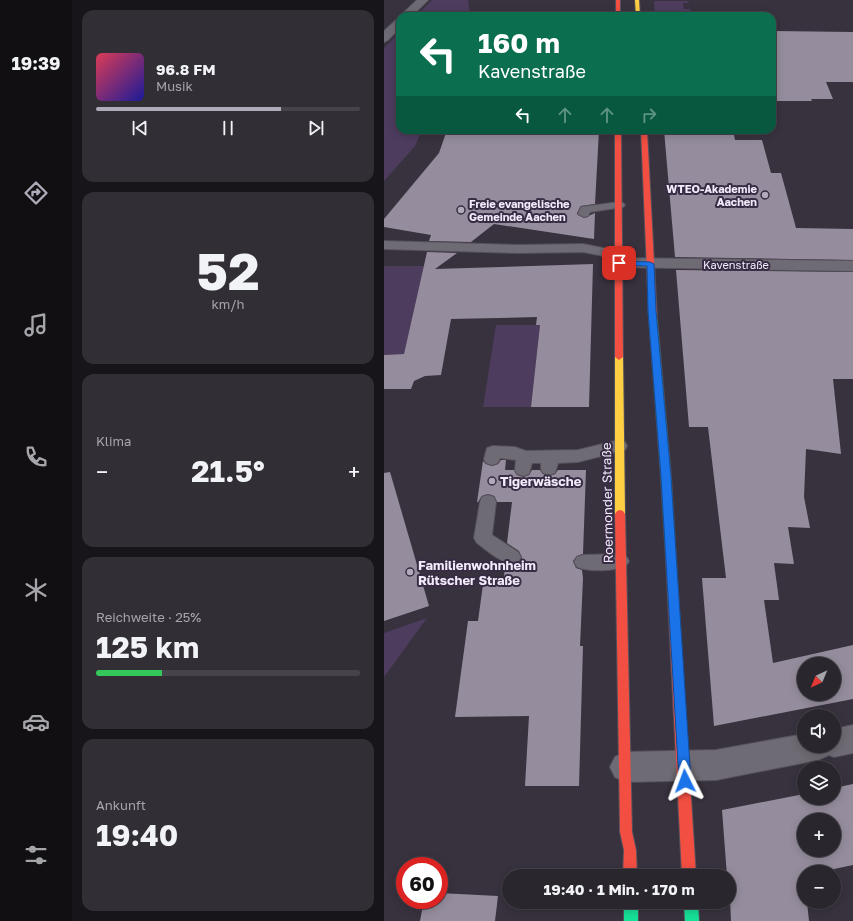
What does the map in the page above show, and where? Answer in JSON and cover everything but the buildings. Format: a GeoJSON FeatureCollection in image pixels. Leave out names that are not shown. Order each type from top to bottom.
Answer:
{"type":"FeatureCollection","features":[{"type":"Feature","properties":{"kind":"main road"},"geometry":{"type":"LineString","coordinates":[[618,0],[618,12]]}},
{"type":"Feature","properties":{"kind":"main road"},"geometry":{"type":"LineString","coordinates":[[637,0],[638,12]]}},
{"type":"Feature","properties":{"kind":"main road","name":"Roermonder Straße"},"geometry":{"type":"LineString","coordinates":[[618,134],[620,561],[626,832],[630,850],[630,869]]}},
{"type":"Feature","properties":{"kind":"main road"},"geometry":{"type":"LineString","coordinates":[[644,134],[652,311],[666,477],[684,766],[689,869]]}},
{"type":"Feature","properties":{"kind":"main road"},"geometry":{"type":"LineString","coordinates":[[631,909],[631,921]]}},
{"type":"Feature","properties":{"kind":"main road"},"geometry":{"type":"LineString","coordinates":[[691,909],[692,921]]}},
{"type":"Feature","properties":{"kind":"street"},"geometry":{"type":"LineString","coordinates":[[410,12],[423,0]]}},
{"type":"Feature","properties":{"kind":"street"},"geometry":{"type":"LineString","coordinates":[[384,38],[396,26]]}},
{"type":"Feature","properties":{"kind":"street","name":"Kavenstraße"},"geometry":{"type":"LineString","coordinates":[[619,259],[650,264],[853,266]]}},
{"type":"Feature","properties":{"kind":"street"},"geometry":{"type":"LineString","coordinates":[[841,742],[853,739]]}},
{"type":"Feature","properties":{"kind":"street"},"geometry":{"type":"LineString","coordinates":[[625,766],[716,765],[797,750]]}},
{"type":"Feature","properties":{"kind":"lane"},"geometry":{"type":"LineString","coordinates":[[584,214],[585,209],[618,205]]}},
{"type":"Feature","properties":{"kind":"lane"},"geometry":{"type":"LineString","coordinates":[[384,245],[512,249],[584,244],[619,259]]}},
{"type":"Feature","properties":{"kind":"lane"},"geometry":{"type":"LineString","coordinates":[[492,459],[493,452],[515,453],[523,463],[578,463],[619,446]]}},
{"type":"Feature","properties":{"kind":"lane"},"geometry":{"type":"LineString","coordinates":[[488,502],[484,538],[515,555]]}},
{"type":"Feature","properties":{"kind":"lane"},"geometry":{"type":"LineString","coordinates":[[583,562],[620,561]]}},
{"type":"Feature","properties":{"kind":"shaded area"},"geometry":{"type":"Polygon","coordinates":[[[432,0],[468,0],[470,12],[420,12],[432,0]]]}},
{"type":"Feature","properties":{"kind":"shaded area"},"geometry":{"type":"Polygon","coordinates":[[[654,1],[688,1],[689,3],[683,3],[684,9],[690,9],[691,12],[655,12],[654,1]]]}},
{"type":"Feature","properties":{"kind":"shaded area"},"geometry":{"type":"Polygon","coordinates":[[[396,36],[396,134],[420,134],[415,146],[384,181],[384,48],[396,36]]]}},
{"type":"Feature","properties":{"kind":"shaded area"},"geometry":{"type":"Polygon","coordinates":[[[384,266],[424,266],[404,354],[384,355],[384,266]]]}},
{"type":"Feature","properties":{"kind":"shaded area"},"geometry":{"type":"Polygon","coordinates":[[[496,325],[540,325],[531,407],[483,407],[496,325]]]}},
{"type":"Feature","properties":{"kind":"shaded area"},"geometry":{"type":"Polygon","coordinates":[[[427,618],[384,677],[384,633],[427,618]]]}},
{"type":"Feature","properties":{"kind":"traffic: fast"},"geometry":{"type":"LineString","coordinates":[[653,319],[671,559]]}},
{"type":"Feature","properties":{"kind":"traffic: fast"},"geometry":{"type":"LineString","coordinates":[[631,909],[631,921]]}},
{"type":"Feature","properties":{"kind":"traffic: fast"},"geometry":{"type":"LineString","coordinates":[[691,909],[692,921]]}},
{"type":"Feature","properties":{"kind":"traffic: slow"},"geometry":{"type":"LineString","coordinates":[[637,0],[638,12]]}},
{"type":"Feature","properties":{"kind":"traffic: slow"},"geometry":{"type":"LineString","coordinates":[[619,357],[620,514]]}},
{"type":"Feature","properties":{"kind":"traffic: jam"},"geometry":{"type":"LineString","coordinates":[[618,0],[618,12]]}},
{"type":"Feature","properties":{"kind":"traffic: jam"},"geometry":{"type":"LineString","coordinates":[[618,134],[619,357]]}},
{"type":"Feature","properties":{"kind":"traffic: jam"},"geometry":{"type":"LineString","coordinates":[[644,134],[653,319]]}},
{"type":"Feature","properties":{"kind":"traffic: jam"},"geometry":{"type":"LineString","coordinates":[[620,514],[626,832],[630,850],[630,869]]}},
{"type":"Feature","properties":{"kind":"traffic: jam"},"geometry":{"type":"LineString","coordinates":[[671,559],[689,869]]}},
{"type":"Feature","properties":{"kind":"place","name":"WTEO-Akademie Aachen"},"geometry":{"type":"Point","coordinates":[765,195]}},
{"type":"Feature","properties":{"kind":"place","name":"Freie evangelische Gemeinde Aachen"},"geometry":{"type":"Point","coordinates":[461,210]}},
{"type":"Feature","properties":{"kind":"place","name":"Tigerwäsche"},"geometry":{"type":"Point","coordinates":[492,481]}},
{"type":"Feature","properties":{"kind":"place","name":"Familienwohnheim Rütscher Straße"},"geometry":{"type":"Point","coordinates":[410,572]}},
{"type":"Feature","properties":{"kind":"route"},"geometry":{"type":"LineString","coordinates":[[619,263],[650,264],[652,311],[666,477],[685,781]]}}]}
